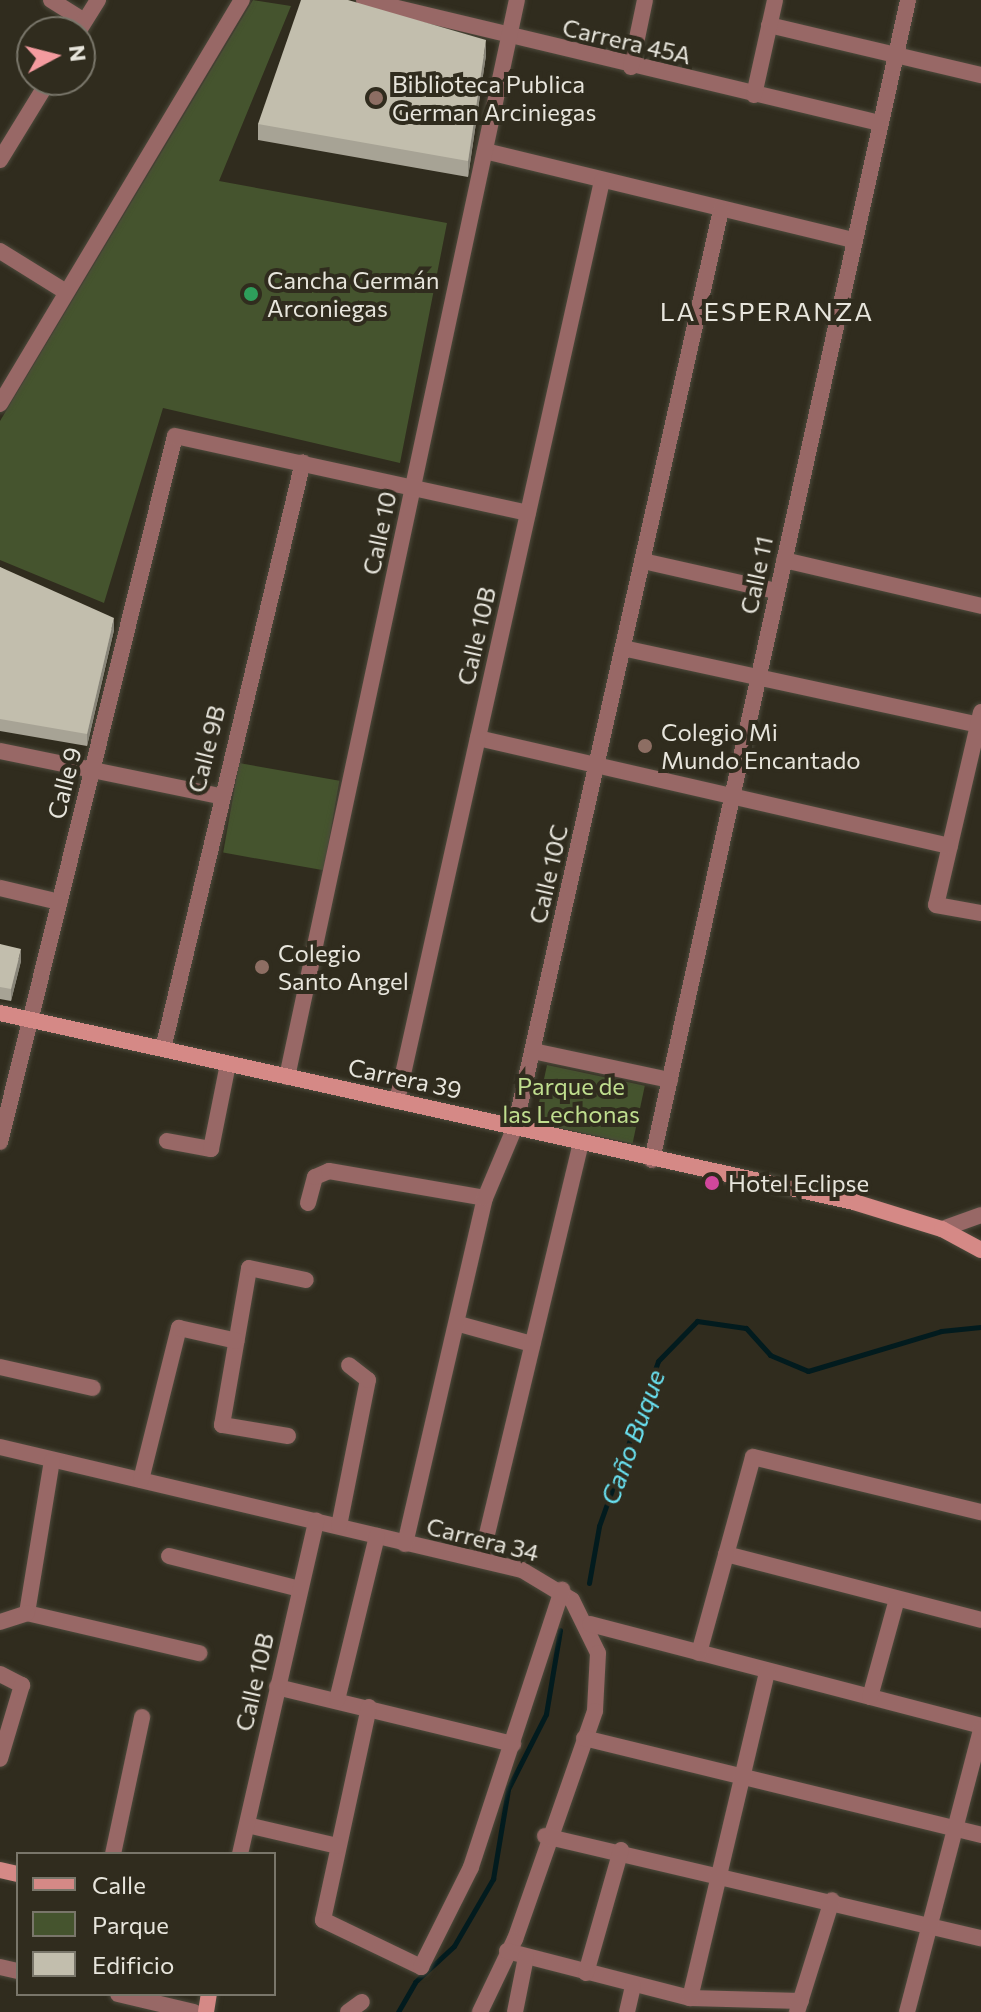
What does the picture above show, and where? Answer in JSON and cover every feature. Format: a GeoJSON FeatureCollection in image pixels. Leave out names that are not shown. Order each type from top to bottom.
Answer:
{"type":"FeatureCollection","features":[{"type":"Feature","properties":{"kind":"street"},"geometry":{"type":"LineString","coordinates":[[51,0],[69,16]]}},
{"type":"Feature","properties":{"kind":"street"},"geometry":{"type":"LineString","coordinates":[[0,404],[242,0]]}},
{"type":"Feature","properties":{"kind":"street","name":"Calle 10"},"geometry":{"type":"LineString","coordinates":[[287,1077],[517,0]]}},
{"type":"Feature","properties":{"kind":"street"},"geometry":{"type":"LineString","coordinates":[[631,67],[645,0]]}},
{"type":"Feature","properties":{"kind":"street"},"geometry":{"type":"LineString","coordinates":[[754,95],[775,0]]}},
{"type":"Feature","properties":{"kind":"street","name":"Calle 11"},"geometry":{"type":"LineString","coordinates":[[652,1160],[908,0]]}},
{"type":"Feature","properties":{"kind":"street","name":"Carrera 45A"},"geometry":{"type":"LineString","coordinates":[[374,1],[509,38],[880,123]]}},
{"type":"Feature","properties":{"kind":"street"},"geometry":{"type":"LineString","coordinates":[[769,25],[981,75]]}},
{"type":"Feature","properties":{"kind":"street"},"geometry":{"type":"LineString","coordinates":[[0,160],[39,96]]}},
{"type":"Feature","properties":{"kind":"street"},"geometry":{"type":"LineString","coordinates":[[485,151],[853,240]]}},
{"type":"Feature","properties":{"kind":"street","name":"Calle 10B"},"geometry":{"type":"LineString","coordinates":[[397,1101],[602,181]]}},
{"type":"Feature","properties":{"kind":"street","name":"Calle 10C"},"geometry":{"type":"LineString","coordinates":[[405,1544],[459,1324],[485,1198],[515,1127],[721,210]]}},
{"type":"Feature","properties":{"kind":"street"},"geometry":{"type":"LineString","coordinates":[[0,251],[66,292]]}},
{"type":"Feature","properties":{"kind":"street","name":"Calle 9"},"geometry":{"type":"LineString","coordinates":[[0,1142],[175,436],[303,462]]}},
{"type":"Feature","properties":{"kind":"street"},"geometry":{"type":"LineString","coordinates":[[303,462],[412,490],[528,513]]}},
{"type":"Feature","properties":{"kind":"street","name":"Calle 9B"},"geometry":{"type":"LineString","coordinates":[[163,1049],[219,796],[303,462]]}},
{"type":"Feature","properties":{"kind":"street"},"geometry":{"type":"LineString","coordinates":[[784,560],[981,606]]}},
{"type":"Feature","properties":{"kind":"street"},"geometry":{"type":"LineString","coordinates":[[643,561],[776,591]]}},
{"type":"Feature","properties":{"kind":"street"},"geometry":{"type":"LineString","coordinates":[[623,648],[980,718],[936,905],[981,913]]}},
{"type":"Feature","properties":{"kind":"street"},"geometry":{"type":"LineString","coordinates":[[478,738],[950,846]]}},
{"type":"Feature","properties":{"kind":"street"},"geometry":{"type":"LineString","coordinates":[[0,751],[219,796]]}},
{"type":"Feature","properties":{"kind":"street"},"geometry":{"type":"LineString","coordinates":[[0,888],[59,902]]}},
{"type":"Feature","properties":{"kind":"street","name":"Carrera 39"},"geometry":{"type":"LineString","coordinates":[[0,1013],[652,1160],[854,1202],[942,1229],[981,1250]]}},
{"type":"Feature","properties":{"kind":"street"},"geometry":{"type":"LineString","coordinates":[[533,1051],[670,1080]]}},
{"type":"Feature","properties":{"kind":"street"},"geometry":{"type":"LineString","coordinates":[[167,1141],[211,1149],[228,1064]]}},
{"type":"Feature","properties":{"kind":"street"},"geometry":{"type":"LineString","coordinates":[[481,1559],[581,1143]]}},
{"type":"Feature","properties":{"kind":"street"},"geometry":{"type":"LineString","coordinates":[[308,1203],[315,1177],[329,1171],[485,1198]]}},
{"type":"Feature","properties":{"kind":"street"},"geometry":{"type":"LineString","coordinates":[[942,1229],[981,1215]]}},
{"type":"Feature","properties":{"kind":"street"},"geometry":{"type":"LineString","coordinates":[[288,1436],[222,1425],[249,1268],[306,1280]]}},
{"type":"Feature","properties":{"kind":"street"},"geometry":{"type":"LineString","coordinates":[[459,1324],[532,1344]]}},
{"type":"Feature","properties":{"kind":"street"},"geometry":{"type":"LineString","coordinates":[[141,1480],[179,1328],[237,1341]]}},
{"type":"Feature","properties":{"kind":"street"},"geometry":{"type":"LineString","coordinates":[[339,1526],[368,1380],[349,1365]]}},
{"type":"Feature","properties":{"kind":"street"},"geometry":{"type":"LineString","coordinates":[[0,1367],[93,1388]]}},
{"type":"Feature","properties":{"kind":"street","name":"Carrera 34"},"geometry":{"type":"LineString","coordinates":[[0,1447],[405,1544],[481,1559],[562,1590],[590,1624]]}},
{"type":"Feature","properties":{"kind":"street"},"geometry":{"type":"LineString","coordinates":[[699,1653],[753,1457],[981,1512]]}},
{"type":"Feature","properties":{"kind":"street"},"geometry":{"type":"LineString","coordinates":[[27,1613],[52,1461]]}},
{"type":"Feature","properties":{"kind":"street","name":"Calle 10B"},"geometry":{"type":"LineString","coordinates":[[240,1852],[316,1521]]}},
{"type":"Feature","properties":{"kind":"street"},"geometry":{"type":"LineString","coordinates":[[337,1700],[377,1536]]}},
{"type":"Feature","properties":{"kind":"street"},"geometry":{"type":"LineString","coordinates":[[726,1554],[981,1620]]}},
{"type":"Feature","properties":{"kind":"street"},"geometry":{"type":"LineString","coordinates":[[169,1556],[300,1589]]}},
{"type":"Feature","properties":{"kind":"street"},"geometry":{"type":"LineString","coordinates":[[369,1707],[323,1920],[421,1967],[471,1867],[562,1590]]}},
{"type":"Feature","properties":{"kind":"street"},"geometry":{"type":"LineString","coordinates":[[870,1697],[897,1599]]}},
{"type":"Feature","properties":{"kind":"street"},"geometry":{"type":"LineString","coordinates":[[0,1622],[27,1613],[199,1653]]}},
{"type":"Feature","properties":{"kind":"street"},"geometry":{"type":"LineString","coordinates":[[480,2012],[507,1951],[545,1836],[584,1738],[600,1682],[590,1624],[981,1728],[907,2012]]}},
{"type":"Feature","properties":{"kind":"street"},"geometry":{"type":"LineString","coordinates":[[690,1998],[715,1872],[743,1775],[767,1671]]}},
{"type":"Feature","properties":{"kind":"street"},"geometry":{"type":"LineString","coordinates":[[0,1674],[21,1680],[0,1759]]}},
{"type":"Feature","properties":{"kind":"street"},"geometry":{"type":"LineString","coordinates":[[277,1687],[513,1744]]}},
{"type":"Feature","properties":{"kind":"street"},"geometry":{"type":"LineString","coordinates":[[113,1852],[142,1717]]}},
{"type":"Feature","properties":{"kind":"street"},"geometry":{"type":"LineString","coordinates":[[584,1738],[981,1835]]}},
{"type":"Feature","properties":{"kind":"street"},"geometry":{"type":"LineString","coordinates":[[247,1825],[338,1846]]}},
{"type":"Feature","properties":{"kind":"street"},"geometry":{"type":"LineString","coordinates":[[545,1836],[621,1850],[981,1938]]}},
{"type":"Feature","properties":{"kind":"street"},"geometry":{"type":"LineString","coordinates":[[586,1973],[621,1850]]}},
{"type":"Feature","properties":{"kind":"street"},"geometry":{"type":"LineString","coordinates":[[507,1951],[633,1986],[690,1998],[729,2004],[799,2006],[832,1900]]}},
{"type":"Feature","properties":{"kind":"street"},"geometry":{"type":"LineString","coordinates":[[515,2012],[526,1957]]}},
{"type":"Feature","properties":{"kind":"street"},"geometry":{"type":"LineString","coordinates":[[627,2012],[633,1986]]}},
{"type":"Feature","properties":{"kind":"street"},"geometry":{"type":"LineString","coordinates":[[126,1996],[194,2012]]}},
{"type":"Feature","properties":{"kind":"green space"},"geometry":{"type":"Polygon","coordinates":[[[253,0],[291,6],[219,181],[447,223],[400,463],[163,408],[104,603],[0,560],[0,421],[253,0]]]}},
{"type":"Feature","properties":{"kind":"green space"},"geometry":{"type":"Polygon","coordinates":[[[239,763],[339,781],[324,870],[223,853],[239,763]]]}},
{"type":"Feature","properties":{"kind":"green space","name":"Parque de las Lechonas"},"geometry":{"type":"Polygon","coordinates":[[[547,1065],[645,1086],[633,1144],[535,1123],[547,1065]]]}},
{"type":"Feature","properties":{"kind":"building","name":"Biblioteca Publica German Arciniegas"},"geometry":{"type":"Polygon","coordinates":[[[301,0],[348,0],[486,40],[468,161],[258,124],[301,0]]]}},
{"type":"Feature","properties":{"kind":"building"},"geometry":{"type":"Polygon","coordinates":[[[0,567],[114,618],[87,734],[0,719],[0,567]]]}},
{"type":"Feature","properties":{"kind":"building"},"geometry":{"type":"Polygon","coordinates":[[[0,944],[21,949],[11,989],[0,987],[0,944]]]}},
{"type":"Feature","properties":{"kind":"waterway","name":"Caño Buque"},"geometry":{"type":"LineString","coordinates":[[589,1583],[599,1526],[658,1361],[697,1321],[746,1328],[770,1355],[808,1371],[941,1331],[981,1327]]}},
{"type":"Feature","properties":{"kind":"waterway","name":"Caño Buque"},"geometry":{"type":"LineString","coordinates":[[398,2012],[415,1982],[454,1946],[493,1879],[508,1789],[546,1714],[560,1630]]}},
{"type":"Feature","properties":{"kind":"place","name":"Biblioteca Publica German Arciniegas"},"geometry":{"type":"Point","coordinates":[376,98]}},
{"type":"Feature","properties":{"kind":"place","name":"Cancha Germán Arconiegas"},"geometry":{"type":"Point","coordinates":[251,294]}},
{"type":"Feature","properties":{"kind":"place","name":"Colegio Mi Mundo Encantado"},"geometry":{"type":"Point","coordinates":[645,746]}},
{"type":"Feature","properties":{"kind":"place","name":"Colegio Santo Angel"},"geometry":{"type":"Point","coordinates":[262,967]}},
{"type":"Feature","properties":{"kind":"place","name":"Hotel Eclipse"},"geometry":{"type":"Point","coordinates":[712,1183]}},
{"type":"Feature","properties":{"kind":"district","name":"LA ESPERANZA"},"geometry":{"type":"Point","coordinates":[767,311]}}]}
